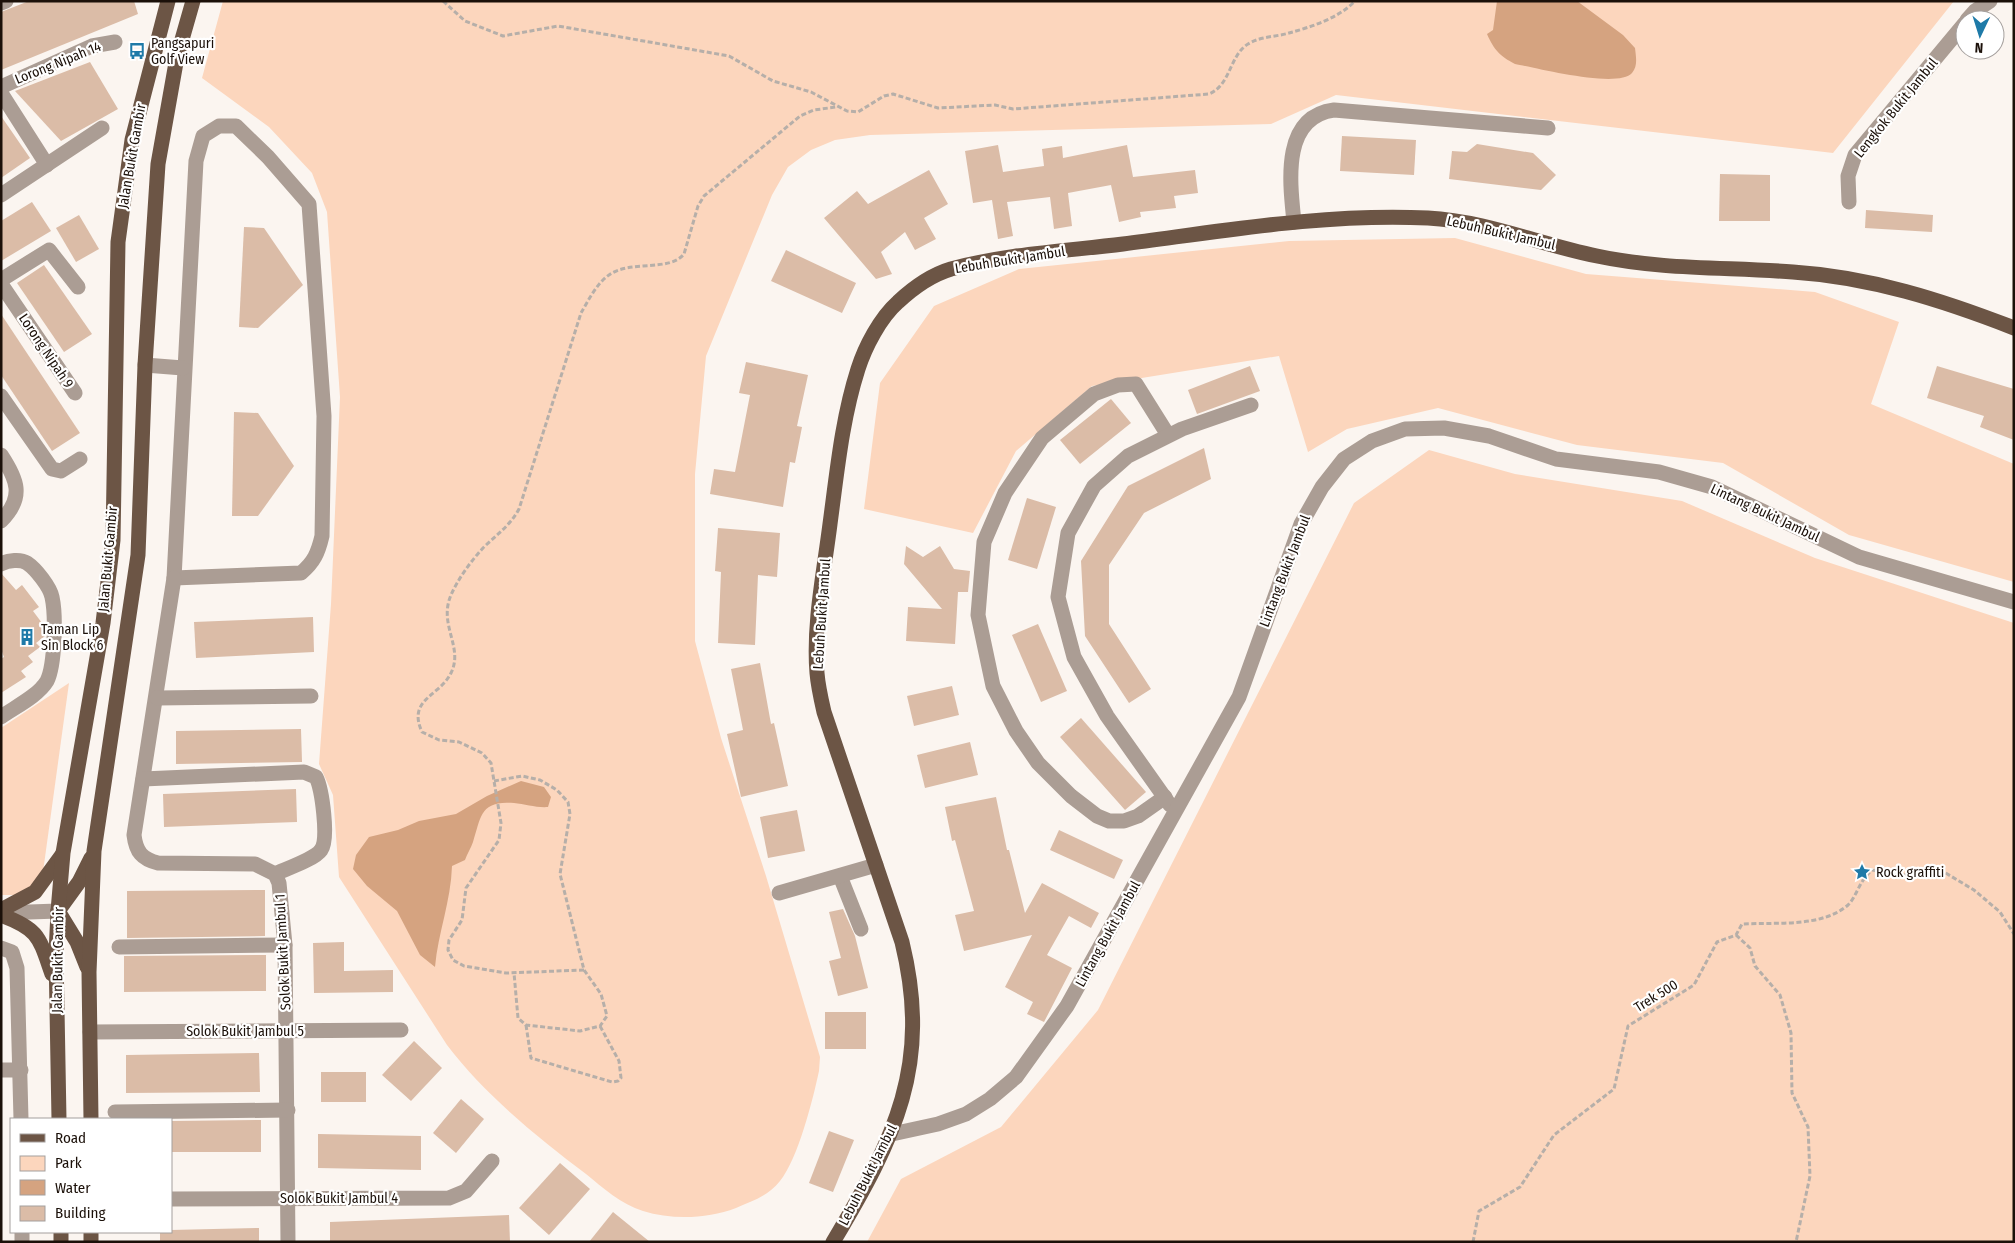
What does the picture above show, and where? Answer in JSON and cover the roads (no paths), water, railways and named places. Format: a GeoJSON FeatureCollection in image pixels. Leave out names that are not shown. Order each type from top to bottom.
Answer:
{"type":"FeatureCollection","features":[{"type":"Feature","properties":{"kind":"main road","name":"Jalan Bukit Gambir"},"geometry":{"type":"LineString","coordinates":[[59,1118],[58,911],[63,853],[103,623],[113,540],[118,242],[132,140],[168,1]]}},
{"type":"Feature","properties":{"kind":"main road","name":"Jalan Bukit Gambir"},"geometry":{"type":"LineString","coordinates":[[90,1118],[89,972],[94,851],[138,555],[145,365],[158,164],[177,56],[193,1]]}},
{"type":"Feature","properties":{"kind":"main road","name":"Lebuh Bukit Jambul"},"geometry":{"type":"LineString","coordinates":[[833,1242],[892,1134],[903,1102],[911,1065],[912,999],[909,971],[902,942],[824,712],[817,672],[824,572],[841,444],[859,364],[874,334],[894,305],[920,284],[949,270],[998,260],[1294,222],[1376,216],[1434,218],[1481,226],[1607,258],[1681,267],[1796,272],[1838,276],[1923,295],[2014,328]]}},
{"type":"Feature","properties":{"kind":"main road"},"geometry":{"type":"LineString","coordinates":[[89,972],[77,942],[58,911],[80,882],[94,851]]}},
{"type":"Feature","properties":{"kind":"main road"},"geometry":{"type":"LineString","coordinates":[[1,913],[35,892],[63,853]]}},
{"type":"Feature","properties":{"kind":"main road"},"geometry":{"type":"LineString","coordinates":[[1,913],[25,924],[41,942],[57,987]]}},
{"type":"Feature","properties":{"kind":"street"},"geometry":{"type":"LineString","coordinates":[[1,3],[6,1]]}},
{"type":"Feature","properties":{"kind":"street","name":"Lengkok Bukit Jambul"},"geometry":{"type":"LineString","coordinates":[[1976,10],[1990,1]]}},
{"type":"Feature","properties":{"kind":"street","name":"Lengkok Bukit Jambul"},"geometry":{"type":"LineString","coordinates":[[1849,202],[1848,176],[1855,156],[1955,34]]}},
{"type":"Feature","properties":{"kind":"street","name":"Lorong Nipah 14"},"geometry":{"type":"LineString","coordinates":[[1,87],[92,46],[115,42]]}},
{"type":"Feature","properties":{"kind":"street"},"geometry":{"type":"LineString","coordinates":[[1,93],[47,165]]}},
{"type":"Feature","properties":{"kind":"street"},"geometry":{"type":"LineString","coordinates":[[1294,222],[1292,150],[1302,127],[1313,116],[1322,112],[1334,110],[1548,128]]}},
{"type":"Feature","properties":{"kind":"street","name":"Solok Bukit Jambul 1"},"geometry":{"type":"LineString","coordinates":[[174,578],[301,573],[312,564],[318,552],[322,536],[324,416],[309,204],[268,157],[236,126],[219,126],[203,136],[196,161],[183,368],[174,578],[157,698],[134,835],[139,854],[148,860],[158,863],[255,864],[275,874],[279,883],[285,945],[288,1242]]}},
{"type":"Feature","properties":{"kind":"street"},"geometry":{"type":"LineString","coordinates":[[1,195],[102,128]]}},
{"type":"Feature","properties":{"kind":"street"},"geometry":{"type":"LineString","coordinates":[[1,280],[49,250],[78,287]]}},
{"type":"Feature","properties":{"kind":"street","name":"Lorong Nipah 9"},"geometry":{"type":"LineString","coordinates":[[1,284],[75,393]]}},
{"type":"Feature","properties":{"kind":"street"},"geometry":{"type":"LineString","coordinates":[[145,365],[183,368]]}},
{"type":"Feature","properties":{"kind":"street"},"geometry":{"type":"LineString","coordinates":[[1164,797],[1138,816],[1124,821],[1109,821],[1097,816],[1071,796],[1038,763],[1012,724],[993,686],[978,615],[984,542],[1005,493],[1042,438],[1094,394],[1118,385],[1136,384],[1168,434]]}},
{"type":"Feature","properties":{"kind":"street"},"geometry":{"type":"LineString","coordinates":[[1,396],[52,469],[61,471],[80,460]]}},
{"type":"Feature","properties":{"kind":"street"},"geometry":{"type":"LineString","coordinates":[[1176,811],[1107,716],[1074,657],[1058,596],[1068,534],[1094,486],[1128,456],[1168,434],[1251,405]]}},
{"type":"Feature","properties":{"kind":"street","name":"Lintang Bukit Jambul"},"geometry":{"type":"LineString","coordinates":[[892,1134],[938,1124],[966,1114],[990,1099],[1016,1077],[1067,1006],[1239,697],[1301,524],[1322,487],[1344,459],[1372,441],[1405,429],[1444,428],[1489,436],[1556,459],[1659,472],[1703,485],[1741,500],[1859,557],[2014,602]]}},
{"type":"Feature","properties":{"kind":"street"},"geometry":{"type":"LineString","coordinates":[[1,455],[14,475],[17,491],[13,506],[1,520]]}},
{"type":"Feature","properties":{"kind":"street"},"geometry":{"type":"LineString","coordinates":[[1,564],[21,560],[28,563],[50,590],[53,600],[54,651],[53,662],[44,685],[1,717]]}},
{"type":"Feature","properties":{"kind":"street"},"geometry":{"type":"LineString","coordinates":[[157,698],[311,696]]}},
{"type":"Feature","properties":{"kind":"street"},"geometry":{"type":"LineString","coordinates":[[143,778],[304,772],[316,777],[321,787],[324,843],[320,852],[275,874]]}},
{"type":"Feature","properties":{"kind":"street"},"geometry":{"type":"LineString","coordinates":[[778,893],[876,866]]}},
{"type":"Feature","properties":{"kind":"street"},"geometry":{"type":"LineString","coordinates":[[840,876],[860,929]]}},
{"type":"Feature","properties":{"kind":"street"},"geometry":{"type":"LineString","coordinates":[[1,913],[58,911]]}},
{"type":"Feature","properties":{"kind":"street"},"geometry":{"type":"LineString","coordinates":[[119,947],[285,945]]}},
{"type":"Feature","properties":{"kind":"street"},"geometry":{"type":"LineString","coordinates":[[1,948],[12,952],[17,968],[21,1118]]}},
{"type":"Feature","properties":{"kind":"street","name":"Solok Bukit Jambul 5"},"geometry":{"type":"LineString","coordinates":[[90,1032],[401,1030]]}},
{"type":"Feature","properties":{"kind":"street"},"geometry":{"type":"LineString","coordinates":[[1,1070],[21,1070]]}},
{"type":"Feature","properties":{"kind":"street"},"geometry":{"type":"LineString","coordinates":[[115,1112],[288,1110]]}},
{"type":"Feature","properties":{"kind":"street","name":"Solok Bukit Jambul 4"},"geometry":{"type":"LineString","coordinates":[[172,1198],[449,1198],[466,1191],[492,1161]]}},
{"type":"Feature","properties":{"kind":"water"},"geometry":{"type":"Polygon","coordinates":[[[1497,1],[1577,1],[1623,35],[1635,48],[1636,61],[1634,70],[1624,77],[1611,79],[1576,76],[1515,64],[1498,52],[1487,34],[1493,30],[1497,1]]]}},
{"type":"Feature","properties":{"kind":"water"},"geometry":{"type":"Polygon","coordinates":[[[521,781],[544,787],[551,797],[548,807],[503,803],[494,804],[484,812],[465,860],[452,866],[435,967],[420,955],[397,911],[367,886],[353,869],[356,855],[369,837],[398,830],[419,821],[456,814],[487,796],[521,781]]]}},
{"type":"Feature","properties":{"kind":"place","name":"Pangsapuri Golf View"},"geometry":{"type":"Point","coordinates":[137,51]}},
{"type":"Feature","properties":{"kind":"place","name":"Taman Lip Sin Block 6"},"geometry":{"type":"Point","coordinates":[27,637]}},
{"type":"Feature","properties":{"kind":"place","name":"Rock graffiti"},"geometry":{"type":"Point","coordinates":[1862,872]}}]}
